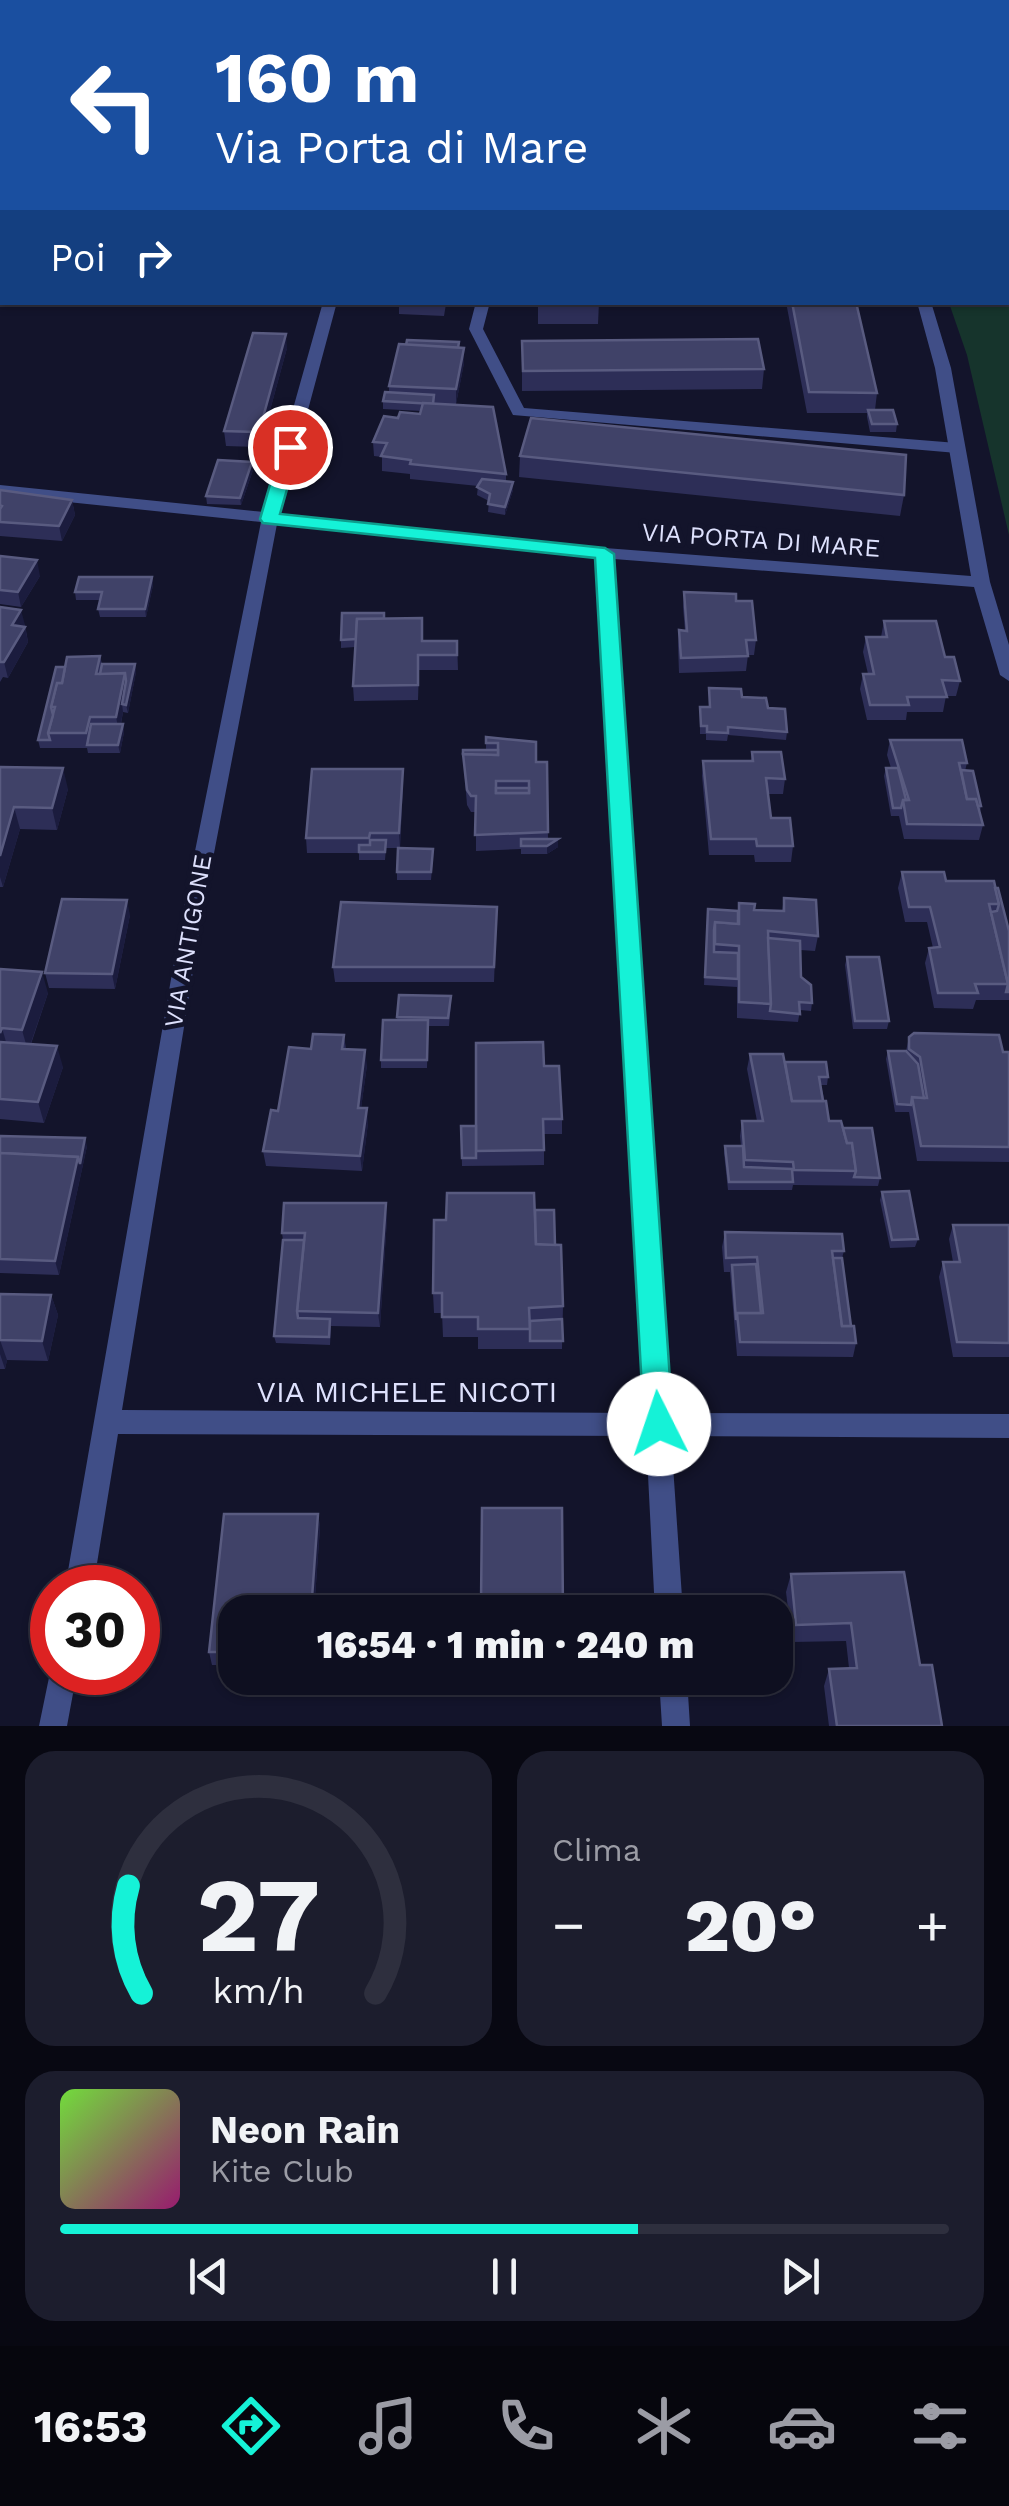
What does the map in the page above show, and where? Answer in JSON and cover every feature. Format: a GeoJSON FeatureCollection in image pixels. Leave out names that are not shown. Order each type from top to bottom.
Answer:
{"type":"FeatureCollection","features":[{"type":"Feature","properties":{"kind":"street","name":"VIA ANTIGONE"},"geometry":{"type":"LineString","coordinates":[[84,1565],[192,916],[270,519],[329,305]]}},
{"type":"Feature","properties":{"kind":"street"},"geometry":{"type":"LineString","coordinates":[[482,305],[476,329],[518,412],[957,448]]}},
{"type":"Feature","properties":{"kind":"street"},"geometry":{"type":"LineString","coordinates":[[925,305],[942,368],[980,582],[1009,675]]}},
{"type":"Feature","properties":{"kind":"street","name":"VIA PORTA DI MARE"},"geometry":{"type":"LineString","coordinates":[[0,490],[605,554],[980,582]]}},
{"type":"Feature","properties":{"kind":"street"},"geometry":{"type":"LineString","coordinates":[[605,554],[669,1595]]}},
{"type":"Feature","properties":{"kind":"street","name":"VIA MICHELE NICOTI"},"geometry":{"type":"LineString","coordinates":[[106,1422],[1009,1426]]}},
{"type":"Feature","properties":{"kind":"street"},"geometry":{"type":"LineString","coordinates":[[53,1726],[59,1695]]}},
{"type":"Feature","properties":{"kind":"street"},"geometry":{"type":"LineString","coordinates":[[674,1695],[676,1726]]}},
{"type":"Feature","properties":{"kind":"green space"},"geometry":{"type":"Polygon","coordinates":[[[950,305],[1009,305],[1009,535],[967,355],[950,305]]]}},
{"type":"Feature","properties":{"kind":"building"},"geometry":{"type":"Polygon","coordinates":[[[793,305],[857,305],[877,393],[809,392],[793,305]]]}},
{"type":"Feature","properties":{"kind":"building"},"geometry":{"type":"Polygon","coordinates":[[[253,333],[286,334],[259,432],[224,431],[253,333]]]}},
{"type":"Feature","properties":{"kind":"building"},"geometry":{"type":"Polygon","coordinates":[[[758,339],[764,369],[523,371],[522,341],[758,339]]]}},
{"type":"Feature","properties":{"kind":"building"},"geometry":{"type":"Polygon","coordinates":[[[407,340],[459,342],[458,348],[406,345],[407,340]]]}},
{"type":"Feature","properties":{"kind":"building"},"geometry":{"type":"Polygon","coordinates":[[[399,344],[464,348],[456,389],[389,386],[399,344]]]}},
{"type":"Feature","properties":{"kind":"building"},"geometry":{"type":"Polygon","coordinates":[[[385,392],[434,395],[433,404],[383,401],[385,392]]]}},
{"type":"Feature","properties":{"kind":"building"},"geometry":{"type":"Polygon","coordinates":[[[423,403],[493,407],[506,474],[410,464],[411,460],[381,456],[387,443],[373,442],[384,416],[398,418],[400,412],[420,414],[423,403]]]}},
{"type":"Feature","properties":{"kind":"building"},"geometry":{"type":"Polygon","coordinates":[[[868,410],[893,410],[897,424],[872,424],[868,410]]]}},
{"type":"Feature","properties":{"kind":"building"},"geometry":{"type":"Polygon","coordinates":[[[531,418],[906,455],[904,495],[520,456],[531,418]]]}},
{"type":"Feature","properties":{"kind":"building"},"geometry":{"type":"Polygon","coordinates":[[[218,460],[252,462],[240,498],[206,496],[218,460]]]}},
{"type":"Feature","properties":{"kind":"building"},"geometry":{"type":"Polygon","coordinates":[[[482,479],[513,482],[505,507],[488,504],[490,494],[477,487],[482,479]]]}},
{"type":"Feature","properties":{"kind":"building"},"geometry":{"type":"Polygon","coordinates":[[[0,490],[72,500],[59,526],[0,522],[0,490]]]}},
{"type":"Feature","properties":{"kind":"building"},"geometry":{"type":"Polygon","coordinates":[[[0,556],[37,560],[18,592],[0,590],[0,556]]]}},
{"type":"Feature","properties":{"kind":"building"},"geometry":{"type":"Polygon","coordinates":[[[79,577],[152,577],[145,609],[98,609],[102,592],[75,592],[79,577]]]}},
{"type":"Feature","properties":{"kind":"building"},"geometry":{"type":"Polygon","coordinates":[[[684,592],[736,594],[736,601],[752,601],[756,640],[746,640],[748,656],[681,658],[679,630],[687,631],[684,592]]]}},
{"type":"Feature","properties":{"kind":"building"},"geometry":{"type":"Polygon","coordinates":[[[0,607],[21,610],[12,625],[25,627],[4,662],[0,662],[0,607]]]}},
{"type":"Feature","properties":{"kind":"building"},"geometry":{"type":"Polygon","coordinates":[[[342,613],[384,613],[384,619],[357,619],[356,639],[341,640],[342,613]]]}},
{"type":"Feature","properties":{"kind":"building"},"geometry":{"type":"Polygon","coordinates":[[[422,618],[422,641],[457,641],[457,655],[418,655],[418,685],[353,686],[357,619],[422,618]]]}},
{"type":"Feature","properties":{"kind":"building"},"geometry":{"type":"Polygon","coordinates":[[[884,621],[936,621],[945,657],[954,657],[960,681],[942,680],[947,697],[907,697],[909,705],[870,705],[863,674],[874,674],[866,637],[887,637],[884,621]]]}},
{"type":"Feature","properties":{"kind":"building"},"geometry":{"type":"Polygon","coordinates":[[[100,656],[96,674],[125,673],[116,717],[90,717],[86,733],[48,733],[57,683],[62,683],[67,657],[100,656]]]}},
{"type":"Feature","properties":{"kind":"building"},"geometry":{"type":"Polygon","coordinates":[[[102,664],[135,664],[126,705],[122,704],[125,673],[100,674],[102,664]]]}},
{"type":"Feature","properties":{"kind":"building"},"geometry":{"type":"Polygon","coordinates":[[[56,667],[65,667],[51,707],[50,740],[38,740],[56,667]]]}},
{"type":"Feature","properties":{"kind":"building"},"geometry":{"type":"Polygon","coordinates":[[[709,688],[741,689],[742,697],[766,698],[768,708],[785,709],[787,732],[728,727],[728,733],[707,732],[707,726],[701,726],[700,707],[710,707],[709,688]]]}},
{"type":"Feature","properties":{"kind":"building"},"geometry":{"type":"Polygon","coordinates":[[[91,724],[123,724],[118,745],[87,745],[91,724]]]}},
{"type":"Feature","properties":{"kind":"building"},"geometry":{"type":"Polygon","coordinates":[[[486,737],[536,742],[536,762],[547,762],[548,832],[475,835],[476,796],[467,790],[463,754],[498,755],[498,743],[486,743],[486,737]],[[496,781],[496,793],[529,793],[529,781],[496,781]]]}},
{"type":"Feature","properties":{"kind":"building"},"geometry":{"type":"Polygon","coordinates":[[[890,740],[962,740],[967,763],[959,763],[967,799],[976,799],[983,825],[907,824],[903,800],[909,800],[890,740]]]}},
{"type":"Feature","properties":{"kind":"building"},"geometry":{"type":"Polygon","coordinates":[[[463,750],[498,750],[498,755],[463,754],[463,750]]]}},
{"type":"Feature","properties":{"kind":"building"},"geometry":{"type":"Polygon","coordinates":[[[752,752],[781,752],[785,779],[766,778],[771,818],[790,818],[793,846],[757,846],[756,839],[711,839],[703,761],[753,761],[752,752]]]}},
{"type":"Feature","properties":{"kind":"building"},"geometry":{"type":"Polygon","coordinates":[[[0,767],[63,768],[52,808],[14,807],[0,856],[0,767]]]}},
{"type":"Feature","properties":{"kind":"building"},"geometry":{"type":"Polygon","coordinates":[[[886,768],[898,768],[906,800],[901,808],[893,808],[886,768]]]}},
{"type":"Feature","properties":{"kind":"building"},"geometry":{"type":"Polygon","coordinates":[[[312,769],[403,769],[399,833],[370,833],[369,838],[306,838],[312,769]]]}},
{"type":"Feature","properties":{"kind":"building"},"geometry":{"type":"Polygon","coordinates":[[[961,770],[973,771],[981,806],[976,799],[967,799],[961,770]]]}},
{"type":"Feature","properties":{"kind":"building"},"geometry":{"type":"Polygon","coordinates":[[[496,788],[529,788],[529,793],[496,793],[496,788]]]}},
{"type":"Feature","properties":{"kind":"building"},"geometry":{"type":"Polygon","coordinates":[[[521,839],[558,839],[547,846],[521,846],[521,839]]]}},
{"type":"Feature","properties":{"kind":"building"},"geometry":{"type":"Polygon","coordinates":[[[370,840],[386,840],[385,852],[359,852],[359,845],[370,845],[370,840]]]}},
{"type":"Feature","properties":{"kind":"building"},"geometry":{"type":"Polygon","coordinates":[[[398,848],[433,849],[431,872],[397,872],[398,848]]]}},
{"type":"Feature","properties":{"kind":"building"},"geometry":{"type":"Polygon","coordinates":[[[902,872],[944,872],[946,881],[994,881],[999,904],[989,904],[1008,984],[975,984],[978,993],[938,993],[929,948],[940,947],[930,907],[909,907],[902,872]]]}},
{"type":"Feature","properties":{"kind":"building"},"geometry":{"type":"Polygon","coordinates":[[[995,888],[1009,931],[1009,992],[991,912],[997,911],[999,904],[995,888]]]}},
{"type":"Feature","properties":{"kind":"building"},"geometry":{"type":"Polygon","coordinates":[[[784,898],[816,900],[818,936],[768,931],[771,1004],[739,1002],[739,946],[715,944],[715,922],[739,924],[739,903],[755,904],[754,910],[784,911],[784,898]]]}},
{"type":"Feature","properties":{"kind":"building"},"geometry":{"type":"Polygon","coordinates":[[[62,899],[127,900],[112,974],[45,973],[62,899]]]}},
{"type":"Feature","properties":{"kind":"building"},"geometry":{"type":"Polygon","coordinates":[[[341,902],[497,907],[494,967],[333,967],[341,902]]]}},
{"type":"Feature","properties":{"kind":"building"},"geometry":{"type":"Polygon","coordinates":[[[708,909],[738,911],[738,924],[715,922],[714,952],[738,953],[738,979],[705,977],[708,909]]]}},
{"type":"Feature","properties":{"kind":"building"},"geometry":{"type":"Polygon","coordinates":[[[768,938],[800,941],[801,977],[811,985],[812,1003],[799,1002],[800,1014],[770,1011],[768,938]]]}},
{"type":"Feature","properties":{"kind":"building"},"geometry":{"type":"Polygon","coordinates":[[[847,957],[879,957],[889,1021],[855,1021],[847,957]]]}},
{"type":"Feature","properties":{"kind":"building"},"geometry":{"type":"Polygon","coordinates":[[[0,969],[42,972],[22,1030],[2,1028],[0,1033],[0,969]]]}},
{"type":"Feature","properties":{"kind":"building"},"geometry":{"type":"Polygon","coordinates":[[[399,995],[451,996],[448,1018],[397,1017],[399,995]]]}},
{"type":"Feature","properties":{"kind":"building"},"geometry":{"type":"Polygon","coordinates":[[[383,1020],[428,1020],[427,1060],[381,1060],[383,1020]]]}},
{"type":"Feature","properties":{"kind":"building"},"geometry":{"type":"Polygon","coordinates":[[[914,1033],[999,1035],[1003,1052],[1009,1052],[1009,1147],[921,1146],[912,1097],[927,1098],[920,1057],[909,1049],[909,1037],[914,1033]]]}},
{"type":"Feature","properties":{"kind":"building"},"geometry":{"type":"Polygon","coordinates":[[[313,1034],[344,1035],[342,1049],[365,1050],[358,1108],[367,1108],[360,1156],[263,1151],[271,1110],[278,1111],[289,1047],[311,1049],[313,1034]]]}},
{"type":"Feature","properties":{"kind":"building"},"geometry":{"type":"Polygon","coordinates":[[[0,1042],[57,1046],[38,1102],[0,1099],[0,1042]]]}},
{"type":"Feature","properties":{"kind":"building"},"geometry":{"type":"Polygon","coordinates":[[[543,1042],[544,1066],[559,1066],[562,1119],[543,1119],[544,1150],[476,1151],[476,1043],[543,1042]]]}},
{"type":"Feature","properties":{"kind":"building"},"geometry":{"type":"Polygon","coordinates":[[[888,1051],[906,1051],[918,1064],[924,1098],[912,1097],[911,1105],[897,1104],[888,1051]]]}},
{"type":"Feature","properties":{"kind":"building"},"geometry":{"type":"Polygon","coordinates":[[[750,1054],[783,1054],[792,1101],[826,1101],[829,1121],[841,1121],[847,1143],[852,1143],[856,1171],[794,1170],[793,1162],[745,1160],[742,1121],[763,1121],[750,1054]]]}},
{"type":"Feature","properties":{"kind":"building"},"geometry":{"type":"Polygon","coordinates":[[[785,1062],[826,1062],[828,1077],[819,1077],[823,1101],[792,1101],[785,1062]]]}},
{"type":"Feature","properties":{"kind":"building"},"geometry":{"type":"Polygon","coordinates":[[[461,1126],[476,1126],[476,1158],[462,1158],[461,1126]]]}},
{"type":"Feature","properties":{"kind":"building"},"geometry":{"type":"Polygon","coordinates":[[[843,1128],[872,1128],[880,1178],[854,1177],[852,1143],[847,1143],[843,1128]]]}},
{"type":"Feature","properties":{"kind":"building"},"geometry":{"type":"Polygon","coordinates":[[[0,1136],[85,1138],[80,1164],[78,1157],[0,1153],[0,1136]]]}},
{"type":"Feature","properties":{"kind":"building"},"geometry":{"type":"Polygon","coordinates":[[[725,1146],[743,1146],[744,1167],[792,1169],[793,1182],[729,1182],[725,1146]]]}},
{"type":"Feature","properties":{"kind":"building"},"geometry":{"type":"Polygon","coordinates":[[[0,1153],[78,1157],[55,1261],[0,1259],[0,1153]]]}},
{"type":"Feature","properties":{"kind":"building"},"geometry":{"type":"Polygon","coordinates":[[[909,1191],[918,1239],[892,1240],[882,1192],[909,1191]]]}},
{"type":"Feature","properties":{"kind":"building"},"geometry":{"type":"Polygon","coordinates":[[[447,1193],[534,1193],[536,1244],[561,1245],[563,1306],[529,1308],[530,1329],[478,1329],[478,1317],[442,1317],[442,1293],[433,1293],[434,1220],[446,1220],[447,1193]]]}},
{"type":"Feature","properties":{"kind":"building"},"geometry":{"type":"Polygon","coordinates":[[[284,1203],[386,1203],[378,1313],[297,1311],[305,1233],[282,1233],[284,1203]]]}},
{"type":"Feature","properties":{"kind":"building"},"geometry":{"type":"Polygon","coordinates":[[[535,1210],[554,1210],[555,1245],[536,1244],[535,1210]]]}},
{"type":"Feature","properties":{"kind":"building"},"geometry":{"type":"Polygon","coordinates":[[[953,1225],[1009,1225],[1009,1343],[957,1342],[943,1262],[960,1262],[953,1225]]]}},
{"type":"Feature","properties":{"kind":"building"},"geometry":{"type":"Polygon","coordinates":[[[725,1232],[842,1234],[844,1251],[832,1251],[842,1326],[854,1326],[856,1343],[740,1342],[737,1313],[763,1313],[757,1257],[726,1258],[725,1232]]]}},
{"type":"Feature","properties":{"kind":"building"},"geometry":{"type":"Polygon","coordinates":[[[283,1240],[304,1240],[298,1318],[330,1319],[329,1337],[274,1336],[283,1240]]]}},
{"type":"Feature","properties":{"kind":"building"},"geometry":{"type":"Polygon","coordinates":[[[833,1258],[842,1258],[851,1326],[842,1326],[833,1258]]]}},
{"type":"Feature","properties":{"kind":"building"},"geometry":{"type":"Polygon","coordinates":[[[756,1264],[761,1313],[737,1313],[736,1320],[732,1265],[756,1264]]]}},
{"type":"Feature","properties":{"kind":"building"},"geometry":{"type":"Polygon","coordinates":[[[0,1294],[51,1295],[42,1341],[0,1340],[0,1294]]]}},
{"type":"Feature","properties":{"kind":"building"},"geometry":{"type":"Polygon","coordinates":[[[562,1319],[563,1341],[530,1341],[530,1321],[562,1319]]]}},
{"type":"Feature","properties":{"kind":"building"},"geometry":{"type":"Polygon","coordinates":[[[482,1508],[562,1508],[563,1595],[481,1595],[482,1508]]]}},
{"type":"Feature","properties":{"kind":"building"},"geometry":{"type":"Polygon","coordinates":[[[224,1514],[318,1514],[312,1595],[218,1595],[218,1652],[209,1652],[224,1514]]]}},
{"type":"Feature","properties":{"kind":"building"},"geometry":{"type":"Polygon","coordinates":[[[904,1572],[920,1665],[932,1665],[942,1726],[837,1726],[829,1669],[857,1668],[851,1623],[796,1625],[791,1574],[904,1572]]]}},
{"type":"Feature","properties":{"kind":"route"},"geometry":{"type":"LineString","coordinates":[[290,447],[270,519],[605,554],[659,1424]]}}]}
